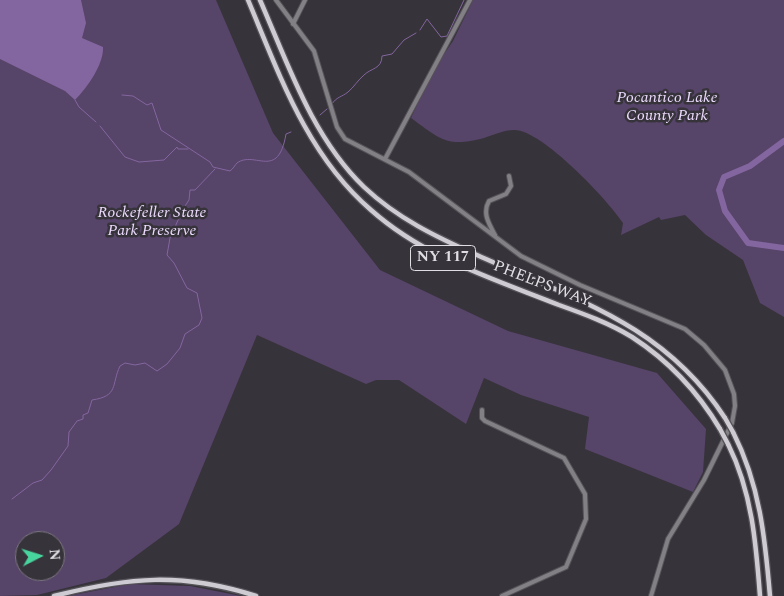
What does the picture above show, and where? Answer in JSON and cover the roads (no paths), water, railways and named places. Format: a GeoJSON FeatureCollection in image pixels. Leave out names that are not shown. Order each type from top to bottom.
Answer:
{"type":"FeatureCollection","features":[{"type":"Feature","properties":{"kind":"main road","name":"PHELPS WAY"},"geometry":{"type":"LineString","coordinates":[[248,0],[289,96],[307,131],[335,173],[364,204],[396,230],[440,256],[588,316],[630,337],[661,359],[682,378],[701,400],[720,429],[739,468],[750,505],[760,596]]}},
{"type":"Feature","properties":{"kind":"main road","name":"PHELPS WAY"},"geometry":{"type":"LineString","coordinates":[[260,0],[315,122],[344,166],[372,194],[403,219],[429,233],[600,311],[644,334],[689,372],[726,418],[748,465],[760,503],[770,596]]}},
{"type":"Feature","properties":{"kind":"main road"},"geometry":{"type":"LineString","coordinates":[[54,596],[114,582],[149,578],[216,584],[256,596]]}},
{"type":"Feature","properties":{"kind":"street"},"geometry":{"type":"LineString","coordinates":[[276,0],[309,43],[318,60],[329,104],[341,134],[351,142],[410,172],[521,256],[539,266],[674,323],[695,336],[721,364],[730,381],[735,400],[732,423],[704,480],[668,539],[651,596]]}},
{"type":"Feature","properties":{"kind":"street"},"geometry":{"type":"LineString","coordinates":[[293,24],[305,0]]}},
{"type":"Feature","properties":{"kind":"street"},"geometry":{"type":"LineString","coordinates":[[385,159],[470,0]]}},
{"type":"Feature","properties":{"kind":"street"},"geometry":{"type":"LineString","coordinates":[[496,236],[486,217],[486,208],[489,201],[506,194],[511,186],[509,176]]}},
{"type":"Feature","properties":{"kind":"street"},"geometry":{"type":"LineString","coordinates":[[482,410],[482,418],[485,421],[564,458],[587,500],[582,530],[566,567],[502,596]]}},
{"type":"Feature","properties":{"kind":"waterway"},"geometry":{"type":"LineString","coordinates":[[420,30],[427,19],[441,37],[447,36],[464,0]]}},
{"type":"Feature","properties":{"kind":"waterway"},"geometry":{"type":"LineString","coordinates":[[332,104],[335,100],[346,94],[364,75],[378,66],[382,56],[392,54],[404,40],[416,33]]}},
{"type":"Feature","properties":{"kind":"waterway"},"geometry":{"type":"LineString","coordinates":[[122,95],[133,96],[147,105],[152,103],[161,130],[210,162],[213,167],[230,171],[237,163],[244,160],[265,161],[278,157],[286,134],[291,132]]}},
{"type":"Feature","properties":{"kind":"waterway"},"geometry":{"type":"LineString","coordinates":[[75,100],[79,107],[96,122]]}},
{"type":"Feature","properties":{"kind":"waterway"},"geometry":{"type":"LineString","coordinates":[[320,115],[327,109]]}},
{"type":"Feature","properties":{"kind":"waterway"},"geometry":{"type":"LineString","coordinates":[[100,126],[125,157],[139,162],[164,160],[177,147],[178,149],[188,149]]}},
{"type":"Feature","properties":{"kind":"waterway"},"geometry":{"type":"LineString","coordinates":[[784,141],[750,166],[724,177],[719,190],[725,211],[748,243],[784,248]]}},
{"type":"Feature","properties":{"kind":"waterway"},"geometry":{"type":"LineString","coordinates":[[183,209],[189,200],[190,190],[195,190],[215,169]]}},
{"type":"Feature","properties":{"kind":"waterway"},"geometry":{"type":"LineString","coordinates":[[12,499],[33,483],[42,480],[51,470],[68,446],[69,432],[77,421],[83,419],[83,415],[88,413],[92,400],[106,396],[113,389],[120,366],[125,363],[135,365],[145,363],[157,371],[167,364],[180,348],[185,334],[199,325],[202,318],[197,293],[187,288],[174,263],[167,255],[170,238],[179,218]]}},
{"type":"Feature","properties":{"kind":"park label","name":"Pocantico Lake County Park"},"geometry":{"type":"Point","coordinates":[667,108]}},
{"type":"Feature","properties":{"kind":"park label","name":"Rockefeller State Park Preserve"},"geometry":{"type":"Point","coordinates":[152,223]}}]}
